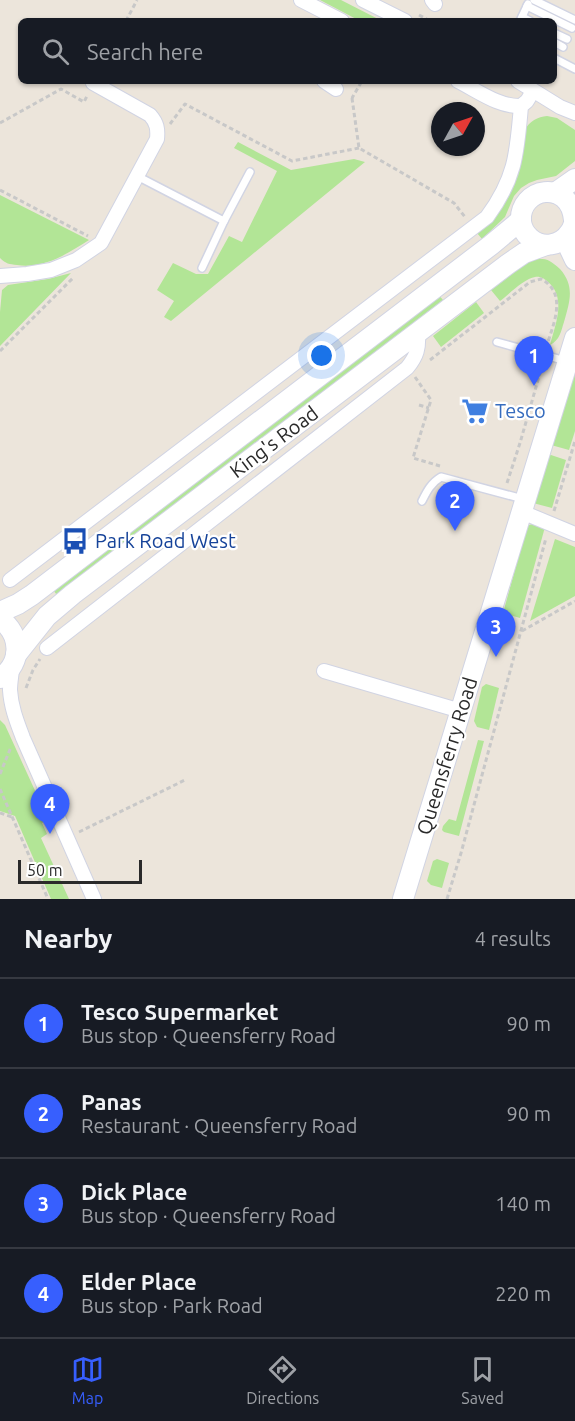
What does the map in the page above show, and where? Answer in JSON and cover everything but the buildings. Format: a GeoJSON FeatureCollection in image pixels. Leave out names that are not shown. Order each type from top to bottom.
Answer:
{"type":"FeatureCollection","features":[{"type":"Feature","properties":{"kind":"main road"},"geometry":{"type":"LineString","coordinates":[[555,193],[575,179]]}},
{"type":"Feature","properties":{"kind":"main road"},"geometry":{"type":"LineString","coordinates":[[548,192],[555,193],[570,203],[575,220],[565,238],[553,245],[546,245],[538,243],[526,234],[521,219],[524,206],[529,200],[548,192]]}},
{"type":"Feature","properties":{"kind":"main road","name":"King's Road"},"geometry":{"type":"LineString","coordinates":[[0,612],[18,604],[79,558],[491,245],[521,219]]}},
{"type":"Feature","properties":{"kind":"main road"},"geometry":{"type":"LineString","coordinates":[[565,238],[575,260]]}},
{"type":"Feature","properties":{"kind":"main road","name":"King's Road"},"geometry":{"type":"LineString","coordinates":[[9,666],[47,616],[73,594],[508,264],[524,253],[546,245]]}},
{"type":"Feature","properties":{"kind":"main road","name":"Queensferry Road"},"geometry":{"type":"LineString","coordinates":[[403,899],[575,338]]}},
{"type":"Feature","properties":{"kind":"main road"},"geometry":{"type":"LineString","coordinates":[[0,619],[13,633],[16,644],[9,666]]}},
{"type":"Feature","properties":{"kind":"street"},"geometry":{"type":"LineString","coordinates":[[301,0],[333,18]]}},
{"type":"Feature","properties":{"kind":"street"},"geometry":{"type":"LineString","coordinates":[[363,0],[399,18]]}},
{"type":"Feature","properties":{"kind":"street"},"geometry":{"type":"LineString","coordinates":[[0,276],[51,270],[76,260],[101,243],[158,139],[156,122],[150,115],[95,84]]}},
{"type":"Feature","properties":{"kind":"street"},"geometry":{"type":"LineString","coordinates":[[328,84],[336,89]]}},
{"type":"Feature","properties":{"kind":"street"},"geometry":{"type":"LineString","coordinates":[[465,84],[512,106],[521,106],[533,91]]}},
{"type":"Feature","properties":{"kind":"street"},"geometry":{"type":"LineString","coordinates":[[522,84],[575,112]]}},
{"type":"Feature","properties":{"kind":"street"},"geometry":{"type":"LineString","coordinates":[[10,580],[487,217],[499,200],[509,179],[516,153],[521,106]]}},
{"type":"Feature","properties":{"kind":"street"},"geometry":{"type":"LineString","coordinates":[[560,106],[575,121]]}},
{"type":"Feature","properties":{"kind":"street"},"geometry":{"type":"LineString","coordinates":[[47,648],[410,371],[419,346],[418,333]]}},
{"type":"Feature","properties":{"kind":"street"},"geometry":{"type":"LineString","coordinates":[[524,506],[550,524],[575,534]]}},
{"type":"Feature","properties":{"kind":"street"},"geometry":{"type":"LineString","coordinates":[[64,539],[79,558]]}},
{"type":"Feature","properties":{"kind":"street"},"geometry":{"type":"LineString","coordinates":[[73,594],[89,615]]}},
{"type":"Feature","properties":{"kind":"street"},"geometry":{"type":"LineString","coordinates":[[9,666],[10,690],[18,740]]}},
{"type":"Feature","properties":{"kind":"street"},"geometry":{"type":"LineString","coordinates":[[324,671],[461,711]]}},
{"type":"Feature","properties":{"kind":"street"},"geometry":{"type":"LineString","coordinates":[[0,703],[94,899]]}},
{"type":"Feature","properties":{"kind":"lane"},"geometry":{"type":"LineString","coordinates":[[530,2],[573,18]]}},
{"type":"Feature","properties":{"kind":"lane"},"geometry":{"type":"LineString","coordinates":[[522,18],[530,2]]}},
{"type":"Feature","properties":{"kind":"lane"},"geometry":{"type":"LineString","coordinates":[[530,2],[556,18]]}},
{"type":"Feature","properties":{"kind":"lane"},"geometry":{"type":"LineString","coordinates":[[557,19],[572,28]]}},
{"type":"Feature","properties":{"kind":"lane"},"geometry":{"type":"LineString","coordinates":[[557,36],[565,43],[557,42]]}},
{"type":"Feature","properties":{"kind":"lane"},"geometry":{"type":"LineString","coordinates":[[557,60],[575,69]]}},
{"type":"Feature","properties":{"kind":"lane"},"geometry":{"type":"LineString","coordinates":[[202,268],[250,172]]}},
{"type":"Feature","properties":{"kind":"lane"},"geometry":{"type":"LineString","coordinates":[[137,176],[224,221]]}},
{"type":"Feature","properties":{"kind":"lane"},"geometry":{"type":"LineString","coordinates":[[496,342],[568,361]]}},
{"type":"Feature","properties":{"kind":"lane"},"geometry":{"type":"LineString","coordinates":[[422,501],[430,486],[441,477],[504,494],[524,506]]}},
{"type":"Feature","properties":{"kind":"path"},"geometry":{"type":"LineString","coordinates":[[128,18],[137,0]]}},
{"type":"Feature","properties":{"kind":"path"},"geometry":{"type":"LineString","coordinates":[[0,123],[61,89],[84,102],[93,84]]}},
{"type":"Feature","properties":{"kind":"path"},"geometry":{"type":"LineString","coordinates":[[352,98],[359,148]]}},
{"type":"Feature","properties":{"kind":"path"},"geometry":{"type":"LineString","coordinates":[[158,139],[185,104],[292,161],[359,148],[454,203],[473,228]]}},
{"type":"Feature","properties":{"kind":"path"},"geometry":{"type":"LineString","coordinates":[[0,190],[101,243]]}},
{"type":"Feature","properties":{"kind":"path"},"geometry":{"type":"LineString","coordinates":[[0,351],[76,275]]}},
{"type":"Feature","properties":{"kind":"path"},"geometry":{"type":"LineString","coordinates":[[444,467],[413,458],[431,400],[410,371],[530,282],[541,279],[550,285],[555,294],[556,312],[504,494]]}},
{"type":"Feature","properties":{"kind":"path"},"geometry":{"type":"LineString","coordinates":[[419,405],[429,408]]}},
{"type":"Feature","properties":{"kind":"path"},"geometry":{"type":"LineString","coordinates":[[447,899],[575,441]]}},
{"type":"Feature","properties":{"kind":"path"},"geometry":{"type":"LineString","coordinates":[[521,631],[575,600]]}},
{"type":"Feature","properties":{"kind":"path"},"geometry":{"type":"LineString","coordinates":[[25,693],[33,670],[47,648]]}},
{"type":"Feature","properties":{"kind":"path"},"geometry":{"type":"LineString","coordinates":[[0,774],[18,740]]}},
{"type":"Feature","properties":{"kind":"path"},"geometry":{"type":"LineString","coordinates":[[66,837],[185,780]]}},
{"type":"Feature","properties":{"kind":"path"},"geometry":{"type":"LineString","coordinates":[[0,789],[48,899]]}},
{"type":"Feature","properties":{"kind":"path"},"geometry":{"type":"LineString","coordinates":[[0,813],[12,818]]}},
{"type":"Feature","properties":{"kind":"green space"},"geometry":{"type":"Polygon","coordinates":[[[320,0],[341,0],[376,18],[354,18],[320,0]]]}},
{"type":"Feature","properties":{"kind":"green space"},"geometry":{"type":"Polygon","coordinates":[[[547,116],[557,118],[575,130],[575,161],[556,176],[537,180],[521,188],[514,196],[505,217],[482,239],[477,233],[499,211],[518,174],[525,130],[534,120],[547,116]]]}},
{"type":"Feature","properties":{"kind":"green space"},"geometry":{"type":"Polygon","coordinates":[[[238,142],[291,170],[354,159],[365,162],[171,321],[164,317],[174,301],[157,290],[173,263],[196,274],[208,274],[229,236],[242,242],[277,171],[234,148],[238,142]]]}},
{"type":"Feature","properties":{"kind":"green space"},"geometry":{"type":"Polygon","coordinates":[[[0,195],[89,240],[46,263],[27,266],[6,263],[0,258],[0,195]]]}},
{"type":"Feature","properties":{"kind":"green space"},"geometry":{"type":"Polygon","coordinates":[[[535,259],[546,260],[557,266],[568,282],[570,294],[561,332],[556,341],[550,345],[557,320],[558,304],[554,288],[548,282],[541,277],[531,278],[500,301],[491,290],[535,259]]]}},
{"type":"Feature","properties":{"kind":"green space"},"geometry":{"type":"Polygon","coordinates":[[[71,273],[0,346],[2,290],[8,285],[71,273]]]}},
{"type":"Feature","properties":{"kind":"green space"},"geometry":{"type":"Polygon","coordinates":[[[438,294],[443,300],[57,595],[53,590],[438,294]]]}},
{"type":"Feature","properties":{"kind":"green space"},"geometry":{"type":"Polygon","coordinates":[[[476,302],[484,313],[441,347],[433,336],[476,302]]]}},
{"type":"Feature","properties":{"kind":"green space"},"geometry":{"type":"Polygon","coordinates":[[[575,366],[575,431],[569,450],[551,445],[575,366]]]}},
{"type":"Feature","properties":{"kind":"green space"},"geometry":{"type":"Polygon","coordinates":[[[548,454],[566,460],[552,508],[533,503],[548,454]]]}},
{"type":"Feature","properties":{"kind":"green space"},"geometry":{"type":"Polygon","coordinates":[[[532,524],[545,527],[520,618],[503,613],[527,526],[532,524]]]}},
{"type":"Feature","properties":{"kind":"green space"},"geometry":{"type":"Polygon","coordinates":[[[555,539],[575,547],[575,596],[530,621],[555,539]]]}},
{"type":"Feature","properties":{"kind":"green space"},"geometry":{"type":"Polygon","coordinates":[[[486,684],[499,688],[489,730],[477,727],[474,721],[482,687],[486,684]]]}},
{"type":"Feature","properties":{"kind":"green space"},"geometry":{"type":"Polygon","coordinates":[[[0,720],[5,725],[48,819],[42,823],[47,834],[41,838],[69,899],[51,899],[15,816],[0,811],[0,720]]]}},
{"type":"Feature","properties":{"kind":"green space"},"geometry":{"type":"Polygon","coordinates":[[[478,740],[484,741],[459,836],[444,832],[443,826],[449,819],[456,821],[478,740]]]}},
{"type":"Feature","properties":{"kind":"green space"},"geometry":{"type":"Polygon","coordinates":[[[437,859],[449,863],[442,888],[431,885],[427,881],[433,861],[437,859]]]}},
{"type":"Feature","properties":{"kind":"place","name":"Tesco Supermarket"},"geometry":{"type":"Point","coordinates":[534,386]}},
{"type":"Feature","properties":{"kind":"place","name":"Tesco"},"geometry":{"type":"Point","coordinates":[475,411]}},
{"type":"Feature","properties":{"kind":"place","name":"Panas"},"geometry":{"type":"Point","coordinates":[455,531]}},
{"type":"Feature","properties":{"kind":"place","name":"Park Road West"},"geometry":{"type":"Point","coordinates":[75,541]}},
{"type":"Feature","properties":{"kind":"place","name":"Dick Place"},"geometry":{"type":"Point","coordinates":[496,657]}},
{"type":"Feature","properties":{"kind":"place","name":"Elder Place"},"geometry":{"type":"Point","coordinates":[50,834]}}]}
